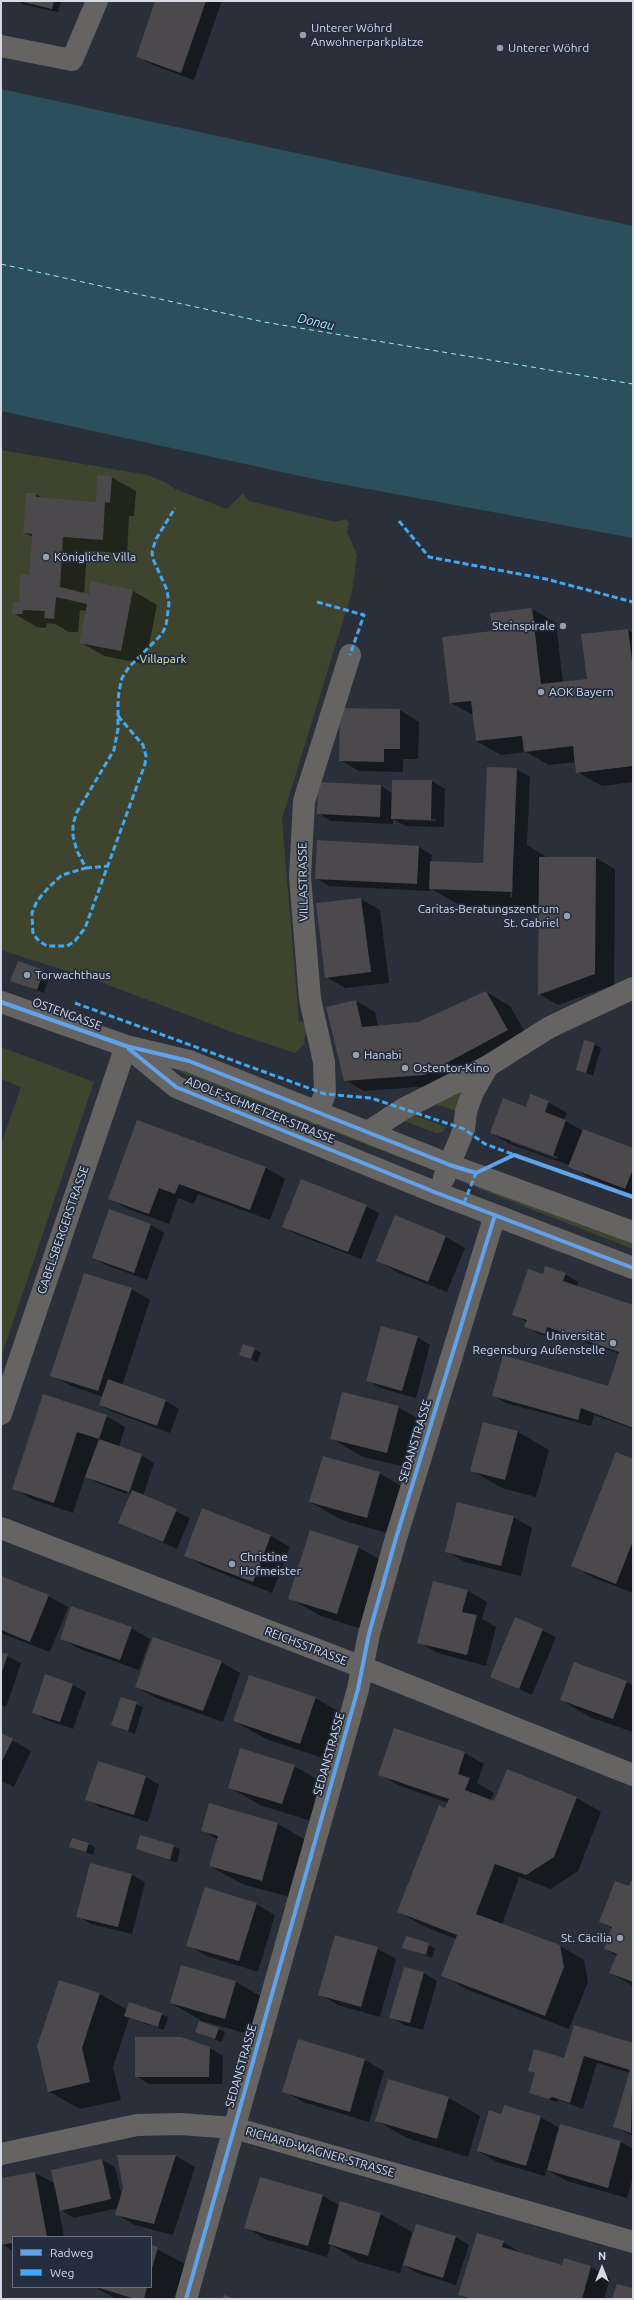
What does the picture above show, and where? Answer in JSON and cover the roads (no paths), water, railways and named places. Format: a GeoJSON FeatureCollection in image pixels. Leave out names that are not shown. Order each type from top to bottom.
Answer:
{"type":"FeatureCollection","features":[{"type":"Feature","properties":{"kind":"street"},"geometry":{"type":"LineString","coordinates":[[1,46],[72,60],[97,1]]}},
{"type":"Feature","properties":{"kind":"street","name":"VILLASTRASSE"},"geometry":{"type":"LineString","coordinates":[[317,1113],[325,1094],[324,1068],[310,998],[300,878],[304,801],[350,655]]}},
{"type":"Feature","properties":{"kind":"street"},"geometry":{"type":"LineString","coordinates":[[368,1132],[403,1109],[488,1066],[550,1027],[633,988]]}},
{"type":"Feature","properties":{"kind":"street","name":"OSTENGASSE"},"geometry":{"type":"LineString","coordinates":[[1,1002],[126,1046]]}},
{"type":"Feature","properties":{"kind":"street","name":"ADOLF-SCHMETZER-STRASSE"},"geometry":{"type":"LineString","coordinates":[[126,1046],[189,1061],[450,1165],[633,1232]]}},
{"type":"Feature","properties":{"kind":"street","name":"ADOLF-SCHMETZER-STRASSE"},"geometry":{"type":"LineString","coordinates":[[126,1046],[176,1087],[437,1193],[633,1268]]}},
{"type":"Feature","properties":{"kind":"street","name":"GABELSBERGERSTRASSE"},"geometry":{"type":"LineString","coordinates":[[1,1414],[126,1046]]}},
{"type":"Feature","properties":{"kind":"street"},"geometry":{"type":"LineString","coordinates":[[437,1193],[464,1129],[466,1111],[473,1092],[488,1066]]}},
{"type":"Feature","properties":{"kind":"street","name":"SEDANSTRASSE"},"geometry":{"type":"LineString","coordinates":[[186,2299],[362,1667],[369,1634],[396,1538],[495,1215]]}},
{"type":"Feature","properties":{"kind":"street","name":"REICHSSTRASSE"},"geometry":{"type":"LineString","coordinates":[[1,1528],[362,1667],[633,1775]]}},
{"type":"Feature","properties":{"kind":"street","name":"RICHARD-WAGNER-STRASSE"},"geometry":{"type":"LineString","coordinates":[[1,2154],[137,2125],[173,2124],[234,2128],[633,2242]]}},
{"type":"Feature","properties":{"kind":"water","name":"Donau"},"geometry":{"type":"Polygon","coordinates":[[[1,89],[633,226],[633,538],[314,479],[1,411],[1,89]]]}},
{"type":"Feature","properties":{"kind":"place","name":"Unterer Wöhrd Anwohnerparkplätze"},"geometry":{"type":"Point","coordinates":[303,35]}},
{"type":"Feature","properties":{"kind":"place","name":"Unterer Wöhrd"},"geometry":{"type":"Point","coordinates":[500,48]}},
{"type":"Feature","properties":{"kind":"place","name":"Königliche Villa"},"geometry":{"type":"Point","coordinates":[46,557]}},
{"type":"Feature","properties":{"kind":"place","name":"Steinspirale"},"geometry":{"type":"Point","coordinates":[563,626]}},
{"type":"Feature","properties":{"kind":"place","name":"AOK Bayern"},"geometry":{"type":"Point","coordinates":[541,692]}},
{"type":"Feature","properties":{"kind":"place","name":"Caritas-Beratungszentrum St. Gabriel"},"geometry":{"type":"Point","coordinates":[567,916]}},
{"type":"Feature","properties":{"kind":"place","name":"Torwachthaus"},"geometry":{"type":"Point","coordinates":[27,975]}},
{"type":"Feature","properties":{"kind":"place","name":"Hanabi"},"geometry":{"type":"Point","coordinates":[356,1055]}},
{"type":"Feature","properties":{"kind":"place","name":"Ostentor-Kino"},"geometry":{"type":"Point","coordinates":[405,1068]}},
{"type":"Feature","properties":{"kind":"place","name":"Universität Regensburg Außenstelle"},"geometry":{"type":"Point","coordinates":[613,1343]}},
{"type":"Feature","properties":{"kind":"place","name":"Christine Hofmeister"},"geometry":{"type":"Point","coordinates":[232,1564]}},
{"type":"Feature","properties":{"kind":"place","name":"St. Cäcilia"},"geometry":{"type":"Point","coordinates":[620,1938]}},
{"type":"Feature","properties":{"kind":"park label","name":"Villapark"},"geometry":{"type":"Point","coordinates":[163,659]}}]}
